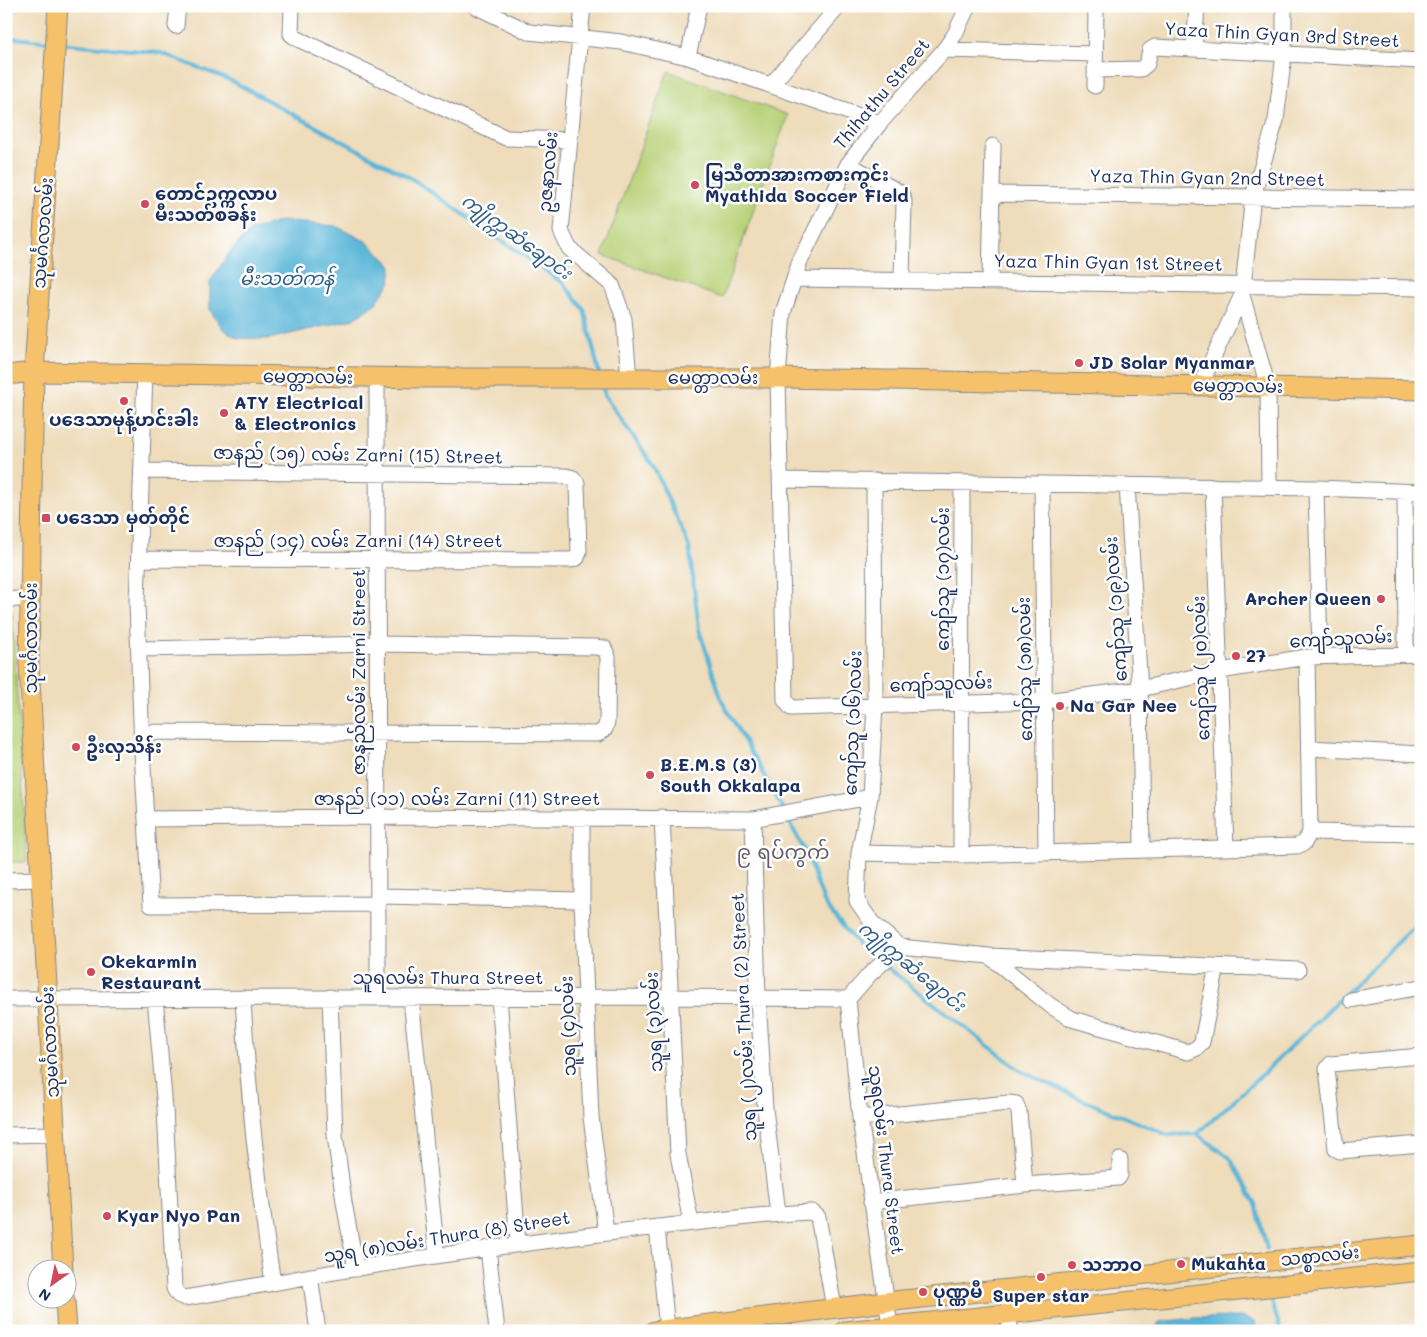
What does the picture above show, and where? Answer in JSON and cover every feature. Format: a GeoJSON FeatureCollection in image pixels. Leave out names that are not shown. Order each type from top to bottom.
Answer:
{"type":"FeatureCollection","features":[{"type":"Feature","properties":{"kind":"main road","name":"သုမင်္ဂလာလမ်း"},"geometry":{"type":"LineString","coordinates":[[57,15],[34,372],[29,664],[62,1260]]}},
{"type":"Feature","properties":{"kind":"main road","name":"မေတ္တာလမ်း"},"geometry":{"type":"LineString","coordinates":[[6,375],[34,372],[377,378],[778,378],[1421,390]]}},
{"type":"Feature","properties":{"kind":"main road","name":"သစ္စာလမ်း"},"geometry":{"type":"LineString","coordinates":[[672,1329],[885,1302],[1008,1291],[1421,1245]]}},
{"type":"Feature","properties":{"kind":"main road","name":"သစ္စာလမ်း"},"geometry":{"type":"LineString","coordinates":[[844,1331],[890,1326],[1009,1322],[1421,1271]]}},
{"type":"Feature","properties":{"kind":"main road"},"geometry":{"type":"LineString","coordinates":[[66,1310],[67,1331]]}},
{"type":"Feature","properties":{"kind":"street"},"geometry":{"type":"LineString","coordinates":[[176,26],[178,6]]}},
{"type":"Feature","properties":{"kind":"street"},"geometry":{"type":"LineString","coordinates":[[292,6],[291,34],[296,38],[506,138],[570,140]]}},
{"type":"Feature","properties":{"kind":"street"},"geometry":{"type":"LineString","coordinates":[[475,6],[529,32],[580,36],[652,48],[771,85],[880,123]]}},
{"type":"Feature","properties":{"kind":"street","name":"ဥဇနာလမ်း"},"geometry":{"type":"LineString","coordinates":[[583,6],[561,231],[570,248],[612,285],[624,319],[629,378]]}},
{"type":"Feature","properties":{"kind":"street"},"geometry":{"type":"LineString","coordinates":[[771,85],[839,6]]}},
{"type":"Feature","properties":{"kind":"street","name":"Thihathu Street"},"geometry":{"type":"LineString","coordinates":[[778,378],[783,313],[811,236],[848,164],[880,123],[944,50],[955,34],[968,6]]}},
{"type":"Feature","properties":{"kind":"street"},"geometry":{"type":"LineString","coordinates":[[1095,86],[1096,6]]}},
{"type":"Feature","properties":{"kind":"street"},"geometry":{"type":"LineString","coordinates":[[1194,49],[1196,6]]}},
{"type":"Feature","properties":{"kind":"street"},"geometry":{"type":"LineString","coordinates":[[1200,386],[1243,289],[1252,196],[1276,120],[1284,54],[1284,6]]}},
{"type":"Feature","properties":{"kind":"street"},"geometry":{"type":"LineString","coordinates":[[688,58],[700,8]]}},
{"type":"Feature","properties":{"kind":"street","name":"Yaza Thin Gyan 3rd Street"},"geometry":{"type":"LineString","coordinates":[[1095,70],[1141,69],[1147,64],[1150,50],[1155,47],[1421,60]]}},
{"type":"Feature","properties":{"kind":"street"},"geometry":{"type":"LineString","coordinates":[[944,50],[1096,54]]}},
{"type":"Feature","properties":{"kind":"street"},"geometry":{"type":"LineString","coordinates":[[990,280],[993,146]]}},
{"type":"Feature","properties":{"kind":"street"},"geometry":{"type":"LineString","coordinates":[[848,164],[901,193],[904,201],[902,279]]}},
{"type":"Feature","properties":{"kind":"street","name":"Yaza Thin Gyan 2nd Street"},"geometry":{"type":"LineString","coordinates":[[992,194],[1421,199]]}},
{"type":"Feature","properties":{"kind":"street","name":"Yaza Thin Gyan 1st Street"},"geometry":{"type":"LineString","coordinates":[[794,279],[990,280],[1243,289],[1421,288]]}},
{"type":"Feature","properties":{"kind":"street"},"geometry":{"type":"LineString","coordinates":[[1243,289],[1268,387],[1269,487]]}},
{"type":"Feature","properties":{"kind":"street"},"geometry":{"type":"LineString","coordinates":[[145,374],[137,602],[151,904],[378,900],[582,900]]}},
{"type":"Feature","properties":{"kind":"street","name":"ဇာနည်လမ်း Zarni Street"},"geometry":{"type":"LineString","coordinates":[[377,378],[378,997]]}},
{"type":"Feature","properties":{"kind":"street","name":"ကျော်သူလမ်း"},"geometry":{"type":"LineString","coordinates":[[778,378],[785,700],[787,706],[791,708],[962,701],[1045,700],[1140,689],[1220,671],[1314,656],[1413,654]]}},
{"type":"Feature","properties":{"kind":"street","name":"ဇာနည် (၁၅) လမ်း Zarni (15) Street"},"geometry":{"type":"LineString","coordinates":[[143,471],[566,476],[573,478],[577,483],[579,552],[577,558]]}},
{"type":"Feature","properties":{"kind":"street"},"geometry":{"type":"LineString","coordinates":[[781,480],[1269,487],[1421,492]]}},
{"type":"Feature","properties":{"kind":"street","name":"ကျော်သူ (၁၆)လမ်း"},"geometry":{"type":"LineString","coordinates":[[874,481],[875,704],[870,797],[860,854],[857,902],[894,952]]}},
{"type":"Feature","properties":{"kind":"street","name":"ကျော်သူ (၁၇)လမ်း"},"geometry":{"type":"LineString","coordinates":[[961,855],[962,482]]}},
{"type":"Feature","properties":{"kind":"street","name":"ကျော်သူ (၁၈)လမ်း"},"geometry":{"type":"LineString","coordinates":[[1042,484],[1046,853]]}},
{"type":"Feature","properties":{"kind":"street","name":"ကျော်သူ (၁၉)လမ်း"},"geometry":{"type":"LineString","coordinates":[[1127,485],[1140,689],[1142,850]]}},
{"type":"Feature","properties":{"kind":"street","name":"ကျော်သူ (၂၀)လမ်း"},"geometry":{"type":"LineString","coordinates":[[1213,486],[1226,848]]}},
{"type":"Feature","properties":{"kind":"street"},"geometry":{"type":"LineString","coordinates":[[860,854],[961,855],[1046,853],[1297,846],[1304,843],[1310,832],[1308,748],[1314,656],[1316,488]]}},
{"type":"Feature","properties":{"kind":"street"},"geometry":{"type":"LineString","coordinates":[[1405,492],[1413,654]]}},
{"type":"Feature","properties":{"kind":"street","name":"ဇာနည် (၁၄) လမ်း Zarni (14) Street"},"geometry":{"type":"LineString","coordinates":[[139,559],[571,560],[577,558]]}},
{"type":"Feature","properties":{"kind":"street"},"geometry":{"type":"LineString","coordinates":[[6,600],[30,598]]}},
{"type":"Feature","properties":{"kind":"street"},"geometry":{"type":"LineString","coordinates":[[140,649],[378,644],[604,648],[608,657],[606,729],[598,734],[142,732]]}},
{"type":"Feature","properties":{"kind":"street"},"geometry":{"type":"LineString","coordinates":[[1308,748],[1421,754]]}},
{"type":"Feature","properties":{"kind":"street","name":"ဇာနည် (၁၁) လမ်း Zarni (11) Street"},"geometry":{"type":"LineString","coordinates":[[146,819],[378,817],[761,818],[798,809],[870,797]]}},
{"type":"Feature","properties":{"kind":"street","name":"သူရ (၄)လမ်း"},"geometry":{"type":"LineString","coordinates":[[582,817],[582,900],[591,1117],[606,1232]]}},
{"type":"Feature","properties":{"kind":"street","name":"သူရ (၃)လမ်း"},"geometry":{"type":"LineString","coordinates":[[662,817],[678,1154],[691,1223]]}},
{"type":"Feature","properties":{"kind":"street","name":"သူရ (၂)လမ်း Thura (2) Street"},"geometry":{"type":"LineString","coordinates":[[761,818],[758,999],[765,1109],[778,1213]]}},
{"type":"Feature","properties":{"kind":"street"},"geometry":{"type":"LineString","coordinates":[[1310,832],[1421,834]]}},
{"type":"Feature","properties":{"kind":"street"},"geometry":{"type":"LineString","coordinates":[[6,880],[41,879]]}},
{"type":"Feature","properties":{"kind":"street"},"geometry":{"type":"LineString","coordinates":[[848,999],[870,974],[894,952],[1298,970]]}},
{"type":"Feature","properties":{"kind":"street"},"geometry":{"type":"LineString","coordinates":[[988,956],[1051,1006],[1072,1019],[1188,1052],[1197,1048],[1202,1042],[1217,966]]}},
{"type":"Feature","properties":{"kind":"street"},"geometry":{"type":"LineString","coordinates":[[1351,1000],[1421,987]]}},
{"type":"Feature","properties":{"kind":"street"},"geometry":{"type":"LineString","coordinates":[[330,997],[335,1135],[356,1269]]}},
{"type":"Feature","properties":{"kind":"street","name":"သူရလမ်း Thura Street"},"geometry":{"type":"LineString","coordinates":[[6,999],[330,997],[848,999],[860,1118],[885,1302],[890,1326]]}},
{"type":"Feature","properties":{"kind":"street"},"geometry":{"type":"LineString","coordinates":[[499,997],[518,1244]]}},
{"type":"Feature","properties":{"kind":"street","name":"သူရ (၈)လမ်း Thura (8) Street"},"geometry":{"type":"LineString","coordinates":[[155,998],[165,1109],[174,1288],[178,1295],[185,1298],[436,1256],[606,1232],[657,1228],[778,1213],[812,1212],[818,1217],[834,1308]]}},
{"type":"Feature","properties":{"kind":"street"},"geometry":{"type":"LineString","coordinates":[[243,998],[248,1088],[256,1176],[273,1283]]}},
{"type":"Feature","properties":{"kind":"street"},"geometry":{"type":"LineString","coordinates":[[411,998],[436,1256]]}},
{"type":"Feature","properties":{"kind":"street"},"geometry":{"type":"LineString","coordinates":[[1421,1056],[1331,1064],[1327,1069],[1336,1149],[1340,1151],[1421,1144]]}},
{"type":"Feature","properties":{"kind":"street"},"geometry":{"type":"LineString","coordinates":[[860,1118],[1009,1103],[1016,1104],[1019,1112],[1025,1185]]}},
{"type":"Feature","properties":{"kind":"street"},"geometry":{"type":"LineString","coordinates":[[6,1135],[56,1134]]}},
{"type":"Feature","properties":{"kind":"street"},"geometry":{"type":"LineString","coordinates":[[871,1202],[1025,1185],[1118,1178],[1120,1175],[1120,1160]]}},
{"type":"Feature","properties":{"kind":"street"},"geometry":{"type":"LineString","coordinates":[[657,1228],[672,1329]]}},
{"type":"Feature","properties":{"kind":"street"},"geometry":{"type":"LineString","coordinates":[[488,1248],[497,1331]]}},
{"type":"Feature","properties":{"kind":"street"},"geometry":{"type":"LineString","coordinates":[[310,1276],[318,1331]]}},
{"type":"Feature","properties":{"kind":"street"},"geometry":{"type":"LineString","coordinates":[[1008,1291],[1009,1322]]}},
{"type":"Feature","properties":{"kind":"green space","name":"မြသီတာအားကစားကွင်း Myathida Soccer Field"},"geometry":{"type":"Polygon","coordinates":[[[668,71],[788,115],[722,298],[602,255],[668,71]]]}},
{"type":"Feature","properties":{"kind":"green space"},"geometry":{"type":"Polygon","coordinates":[[[6,611],[12,611],[27,862],[6,862],[6,611]]]}},
{"type":"Feature","properties":{"kind":"water","name":"မီးသတ်ကန်"},"geometry":{"type":"Polygon","coordinates":[[[281,221],[336,226],[367,242],[392,266],[390,283],[376,303],[354,319],[269,339],[237,338],[223,329],[210,310],[210,282],[229,253],[250,231],[281,221]]]}},
{"type":"Feature","properties":{"kind":"water"},"geometry":{"type":"Polygon","coordinates":[[[1240,1317],[1255,1321],[1257,1331],[1155,1331],[1159,1322],[1195,1318],[1240,1317]]]}},
{"type":"Feature","properties":{"kind":"waterway","name":"ကျိုက္ကဆံချောင်း"},"geometry":{"type":"LineString","coordinates":[[6,37],[50,42]]}},
{"type":"Feature","properties":{"kind":"waterway","name":"ကျိုက္ကဆံချောင်း"},"geometry":{"type":"LineString","coordinates":[[60,43],[161,53],[232,81],[414,180],[563,283],[584,309],[599,373]]}},
{"type":"Feature","properties":{"kind":"waterway","name":"ကျိုက္ကဆံချောင်း"},"geometry":{"type":"LineString","coordinates":[[602,385],[605,396],[653,465],[689,546],[699,629],[722,701],[783,809]]}},
{"type":"Feature","properties":{"kind":"waterway","name":"ကျိုက္ကဆံချောင်း"},"geometry":{"type":"LineString","coordinates":[[786,816],[805,851],[825,904],[859,946],[879,961]]}},
{"type":"Feature","properties":{"kind":"waterway"},"geometry":{"type":"LineString","coordinates":[[1197,1134],[1264,1073],[1421,920]]}},
{"type":"Feature","properties":{"kind":"waterway","name":"ကျိုက္ကဆံချောင်း"},"geometry":{"type":"LineString","coordinates":[[884,965],[1021,1071],[1083,1100],[1168,1135],[1197,1134],[1230,1158],[1256,1204],[1267,1249]]}},
{"type":"Feature","properties":{"kind":"waterway","name":"ကျိုက္ကဆံချောင်း"},"geometry":{"type":"LineString","coordinates":[[1271,1300],[1281,1331]]}},
{"type":"Feature","properties":{"kind":"place","name":"မြသီတာအားကစားကွင်း Myathida Soccer Field"},"geometry":{"type":"Point","coordinates":[695,185]}},
{"type":"Feature","properties":{"kind":"place","name":"တောင်ဥက္ကလာပ မီးသတ်စခန်း"},"geometry":{"type":"Point","coordinates":[145,204]}},
{"type":"Feature","properties":{"kind":"place","name":"JD Solar Myanmar"},"geometry":{"type":"Point","coordinates":[1079,363]}},
{"type":"Feature","properties":{"kind":"place","name":"ပဒေသာမုန့်ဟင်းခါး"},"geometry":{"type":"Point","coordinates":[124,401]}},
{"type":"Feature","properties":{"kind":"place","name":"ATY Electrical & Electronics"},"geometry":{"type":"Point","coordinates":[224,413]}},
{"type":"Feature","properties":{"kind":"place","name":"ပဒေသာ မှတ်တိုင်"},"geometry":{"type":"Point","coordinates":[46,518]}},
{"type":"Feature","properties":{"kind":"place","name":"Archer Queen"},"geometry":{"type":"Point","coordinates":[1381,599]}},
{"type":"Feature","properties":{"kind":"place","name":"27"},"geometry":{"type":"Point","coordinates":[1236,656]}},
{"type":"Feature","properties":{"kind":"place","name":"Na Gar Nee"},"geometry":{"type":"Point","coordinates":[1060,706]}},
{"type":"Feature","properties":{"kind":"place","name":"ဦးလှသိန်း"},"geometry":{"type":"Point","coordinates":[76,747]}},
{"type":"Feature","properties":{"kind":"place","name":"B.E.M.S (3) South Okkalapa"},"geometry":{"type":"Point","coordinates":[650,775]}},
{"type":"Feature","properties":{"kind":"place","name":"Okekarmin Restaurant"},"geometry":{"type":"Point","coordinates":[91,972]}},
{"type":"Feature","properties":{"kind":"place","name":"Kyar Nyo Pan"},"geometry":{"type":"Point","coordinates":[107,1216]}},
{"type":"Feature","properties":{"kind":"place","name":"Mukahta"},"geometry":{"type":"Point","coordinates":[1181,1264]}},
{"type":"Feature","properties":{"kind":"place","name":"သဘာဝ"},"geometry":{"type":"Point","coordinates":[1072,1265]}},
{"type":"Feature","properties":{"kind":"place","name":"Super star"},"geometry":{"type":"Point","coordinates":[1041,1277]}},
{"type":"Feature","properties":{"kind":"place","name":"ပုဏ္ဏမီ"},"geometry":{"type":"Point","coordinates":[923,1292]}},
{"type":"Feature","properties":{"kind":"district","name":"၉ ရပ်ကွက်"},"geometry":{"type":"Point","coordinates":[783,852]}}]}
